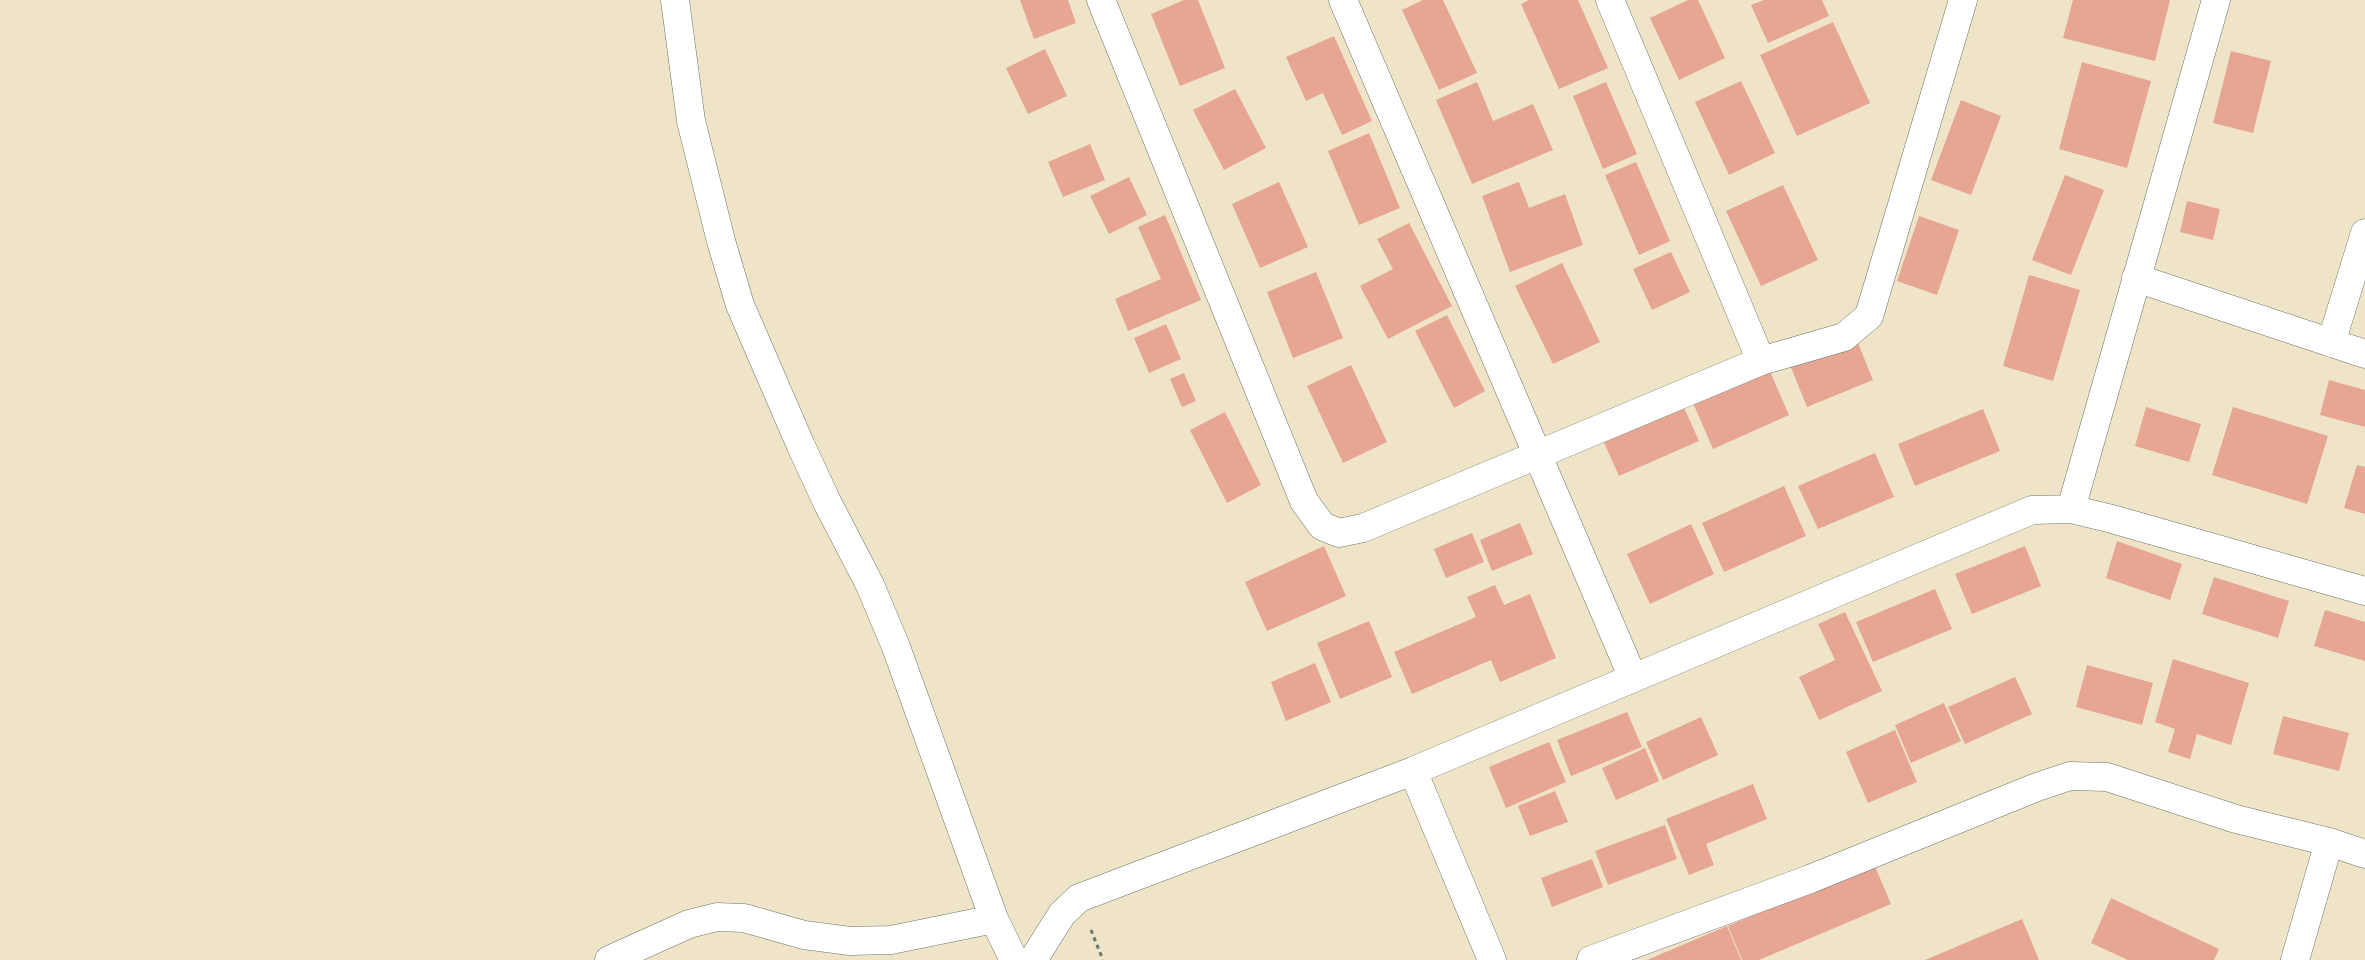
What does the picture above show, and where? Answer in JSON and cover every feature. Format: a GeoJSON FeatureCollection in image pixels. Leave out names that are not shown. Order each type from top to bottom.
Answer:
{"type":"FeatureCollection","features":[{"type":"Feature","properties":{"kind":"street"},"geometry":{"type":"LineString","coordinates":[[675,0],[691,121],[721,241],[740,305],[801,446],[870,586],[896,647],[994,919],[1014,960]]}},
{"type":"Feature","properties":{"kind":"street"},"geometry":{"type":"LineString","coordinates":[[1101,0],[1304,501],[1322,526],[1339,533],[1363,528],[1761,361],[1844,337],[1869,316],[1963,0]]}},
{"type":"Feature","properties":{"kind":"street"},"geometry":{"type":"LineString","coordinates":[[1343,0],[1633,678]]}},
{"type":"Feature","properties":{"kind":"street"},"geometry":{"type":"LineString","coordinates":[[1610,0],[1761,361]]}},
{"type":"Feature","properties":{"kind":"street"},"geometry":{"type":"LineString","coordinates":[[2072,509],[2216,0]]}},
{"type":"Feature","properties":{"kind":"street"},"geometry":{"type":"LineString","coordinates":[[2331,342],[2365,233]]}},
{"type":"Feature","properties":{"kind":"street"},"geometry":{"type":"LineString","coordinates":[[2136,278],[2365,354]]}},
{"type":"Feature","properties":{"kind":"street"},"geometry":{"type":"LineString","coordinates":[[1032,960],[1062,914],[1079,898],[1413,771],[2032,510],[2072,509],[2365,591]]}},
{"type":"Feature","properties":{"kind":"street"},"geometry":{"type":"LineString","coordinates":[[1413,771],[1468,898],[1492,960]]}},
{"type":"Feature","properties":{"kind":"street"},"geometry":{"type":"LineString","coordinates":[[1591,960],[1810,878],[2037,787],[2070,776],[2107,777],[2236,820],[2329,842],[2365,854]]}},
{"type":"Feature","properties":{"kind":"street"},"geometry":{"type":"LineString","coordinates":[[2295,960],[2329,842]]}},
{"type":"Feature","properties":{"kind":"street"},"geometry":{"type":"LineString","coordinates":[[609,960],[689,924],[717,917],[744,918],[804,935],[850,941],[891,940],[994,919]]}},
{"type":"Feature","properties":{"kind":"building"},"geometry":{"type":"Polygon","coordinates":[[[1020,0],[1068,0],[1076,23],[1034,39],[1020,0]]]}},
{"type":"Feature","properties":{"kind":"building"},"geometry":{"type":"Polygon","coordinates":[[[1184,0],[1198,0],[1225,68],[1180,86],[1151,14],[1184,0]]]}},
{"type":"Feature","properties":{"kind":"building"},"geometry":{"type":"Polygon","coordinates":[[[1423,0],[1443,0],[1477,73],[1439,90],[1402,10],[1423,0]]]}},
{"type":"Feature","properties":{"kind":"building"},"geometry":{"type":"Polygon","coordinates":[[[1529,0],[1578,0],[1608,68],[1559,89],[1521,4],[1529,0]]]}},
{"type":"Feature","properties":{"kind":"building"},"geometry":{"type":"Polygon","coordinates":[[[1688,0],[1698,0],[1725,58],[1679,80],[1650,18],[1688,0]]]}},
{"type":"Feature","properties":{"kind":"building"},"geometry":{"type":"Polygon","coordinates":[[[1764,0],[1822,0],[1829,16],[1768,43],[1751,5],[1764,0]]]}},
{"type":"Feature","properties":{"kind":"building"},"geometry":{"type":"Polygon","coordinates":[[[2073,0],[2170,0],[2155,61],[2063,38],[2073,0]]]}},
{"type":"Feature","properties":{"kind":"building"},"geometry":{"type":"Polygon","coordinates":[[[1833,22],[1870,103],[1797,136],[1760,55],[1833,22]]]}},
{"type":"Feature","properties":{"kind":"building"},"geometry":{"type":"Polygon","coordinates":[[[1334,36],[1372,121],[1342,135],[1323,93],[1306,101],[1286,57],[1334,36]]]}},
{"type":"Feature","properties":{"kind":"building"},"geometry":{"type":"Polygon","coordinates":[[[1045,49],[1067,96],[1028,114],[1006,68],[1045,49]]]}},
{"type":"Feature","properties":{"kind":"building"},"geometry":{"type":"Polygon","coordinates":[[[2231,51],[2271,61],[2253,133],[2213,123],[2231,51]]]}},
{"type":"Feature","properties":{"kind":"building"},"geometry":{"type":"Polygon","coordinates":[[[2082,62],[2151,81],[2127,168],[2059,149],[2082,62]]]}},
{"type":"Feature","properties":{"kind":"building"},"geometry":{"type":"Polygon","coordinates":[[[1741,81],[1775,153],[1729,175],[1695,102],[1741,81]]]}},
{"type":"Feature","properties":{"kind":"building"},"geometry":{"type":"Polygon","coordinates":[[[1477,82],[1493,121],[1533,104],[1553,150],[1472,184],[1436,100],[1477,82]]]}},
{"type":"Feature","properties":{"kind":"building"},"geometry":{"type":"Polygon","coordinates":[[[1606,82],[1637,154],[1603,169],[1573,96],[1606,82]]]}},
{"type":"Feature","properties":{"kind":"building"},"geometry":{"type":"Polygon","coordinates":[[[1235,89],[1266,148],[1224,170],[1193,110],[1235,89]]]}},
{"type":"Feature","properties":{"kind":"building"},"geometry":{"type":"Polygon","coordinates":[[[1961,100],[2001,116],[1971,195],[1931,180],[1961,100]]]}},
{"type":"Feature","properties":{"kind":"building"},"geometry":{"type":"Polygon","coordinates":[[[1369,133],[1400,208],[1359,225],[1328,151],[1369,133]]]}},
{"type":"Feature","properties":{"kind":"building"},"geometry":{"type":"Polygon","coordinates":[[[1090,144],[1105,180],[1063,197],[1048,162],[1090,144]]]}},
{"type":"Feature","properties":{"kind":"building"},"geometry":{"type":"Polygon","coordinates":[[[1636,162],[1670,241],[1639,255],[1605,175],[1636,162]]]}},
{"type":"Feature","properties":{"kind":"building"},"geometry":{"type":"Polygon","coordinates":[[[2065,175],[2104,190],[2071,275],[2032,260],[2065,175]]]}},
{"type":"Feature","properties":{"kind":"building"},"geometry":{"type":"Polygon","coordinates":[[[1129,177],[1147,215],[1109,234],[1090,196],[1129,177]]]}},
{"type":"Feature","properties":{"kind":"building"},"geometry":{"type":"Polygon","coordinates":[[[1279,182],[1308,247],[1260,268],[1232,204],[1279,182]]]}},
{"type":"Feature","properties":{"kind":"building"},"geometry":{"type":"Polygon","coordinates":[[[1519,182],[1529,208],[1565,194],[1583,245],[1510,272],[1482,196],[1519,182]]]}},
{"type":"Feature","properties":{"kind":"building"},"geometry":{"type":"Polygon","coordinates":[[[1783,185],[1818,260],[1761,286],[1726,211],[1783,185]]]}},
{"type":"Feature","properties":{"kind":"building"},"geometry":{"type":"Polygon","coordinates":[[[2187,201],[2220,209],[2213,240],[2180,232],[2187,201]]]}},
{"type":"Feature","properties":{"kind":"building"},"geometry":{"type":"Polygon","coordinates":[[[1165,215],[1201,300],[1128,331],[1115,299],[1161,279],[1138,227],[1165,215]]]}},
{"type":"Feature","properties":{"kind":"building"},"geometry":{"type":"Polygon","coordinates":[[[1919,216],[1959,230],[1937,295],[1897,281],[1919,216]]]}},
{"type":"Feature","properties":{"kind":"building"},"geometry":{"type":"Polygon","coordinates":[[[1409,223],[1452,306],[1388,339],[1360,286],[1393,269],[1377,239],[1409,223]]]}},
{"type":"Feature","properties":{"kind":"building"},"geometry":{"type":"Polygon","coordinates":[[[1671,252],[1690,292],[1652,310],[1633,269],[1671,252]]]}},
{"type":"Feature","properties":{"kind":"building"},"geometry":{"type":"Polygon","coordinates":[[[1562,263],[1600,342],[1553,364],[1515,286],[1562,263]]]}},
{"type":"Feature","properties":{"kind":"building"},"geometry":{"type":"Polygon","coordinates":[[[1316,272],[1343,338],[1293,358],[1267,292],[1316,272]]]}},
{"type":"Feature","properties":{"kind":"building"},"geometry":{"type":"Polygon","coordinates":[[[2029,275],[2080,290],[2053,381],[2003,366],[2029,275]]]}},
{"type":"Feature","properties":{"kind":"building"},"geometry":{"type":"Polygon","coordinates":[[[1447,315],[1485,391],[1454,408],[1415,331],[1447,315]]]}},
{"type":"Feature","properties":{"kind":"building"},"geometry":{"type":"Polygon","coordinates":[[[1166,324],[1181,359],[1149,373],[1134,338],[1166,324]]]}},
{"type":"Feature","properties":{"kind":"building"},"geometry":{"type":"Polygon","coordinates":[[[1856,338],[1873,380],[1807,407],[1790,365],[1856,338]]]}},
{"type":"Feature","properties":{"kind":"building"},"geometry":{"type":"Polygon","coordinates":[[[1351,365],[1387,442],[1343,463],[1307,386],[1351,365]]]}},
{"type":"Feature","properties":{"kind":"building"},"geometry":{"type":"Polygon","coordinates":[[[1769,369],[1789,415],[1713,449],[1693,403],[1769,369]]]}},
{"type":"Feature","properties":{"kind":"building"},"geometry":{"type":"Polygon","coordinates":[[[1184,373],[1196,401],[1182,407],[1170,379],[1184,373]]]}},
{"type":"Feature","properties":{"kind":"building"},"geometry":{"type":"Polygon","coordinates":[[[2329,380],[2365,390],[2365,427],[2320,415],[2329,380]]]}},
{"type":"Feature","properties":{"kind":"building"},"geometry":{"type":"Polygon","coordinates":[[[1682,403],[1699,441],[1619,476],[1602,438],[1682,403]]]}},
{"type":"Feature","properties":{"kind":"building"},"geometry":{"type":"Polygon","coordinates":[[[2146,407],[2201,424],[2189,462],[2135,446],[2146,407]]]}},
{"type":"Feature","properties":{"kind":"building"},"geometry":{"type":"Polygon","coordinates":[[[2233,407],[2328,436],[2307,504],[2212,475],[2233,407]]]}},
{"type":"Feature","properties":{"kind":"building"},"geometry":{"type":"Polygon","coordinates":[[[1983,409],[2000,451],[1915,486],[1898,444],[1983,409]]]}},
{"type":"Feature","properties":{"kind":"building"},"geometry":{"type":"Polygon","coordinates":[[[1225,412],[1261,485],[1227,503],[1190,430],[1225,412]]]}},
{"type":"Feature","properties":{"kind":"building"},"geometry":{"type":"Polygon","coordinates":[[[1875,453],[1894,497],[1818,529],[1798,486],[1875,453]]]}},
{"type":"Feature","properties":{"kind":"building"},"geometry":{"type":"Polygon","coordinates":[[[2357,465],[2365,467],[2365,514],[2344,508],[2357,465]]]}},
{"type":"Feature","properties":{"kind":"building"},"geometry":{"type":"Polygon","coordinates":[[[1784,486],[1806,536],[1724,572],[1702,523],[1784,486]]]}},
{"type":"Feature","properties":{"kind":"building"},"geometry":{"type":"Polygon","coordinates":[[[1520,523],[1533,554],[1492,571],[1480,540],[1520,523]]]}},
{"type":"Feature","properties":{"kind":"building"},"geometry":{"type":"Polygon","coordinates":[[[1691,524],[1714,574],[1650,604],[1627,554],[1691,524]]]}},
{"type":"Feature","properties":{"kind":"building"},"geometry":{"type":"Polygon","coordinates":[[[1472,533],[1484,562],[1446,578],[1434,549],[1472,533]]]}},
{"type":"Feature","properties":{"kind":"building"},"geometry":{"type":"Polygon","coordinates":[[[2117,541],[2182,564],[2170,600],[2106,578],[2117,541]]]}},
{"type":"Feature","properties":{"kind":"building"},"geometry":{"type":"Polygon","coordinates":[[[1324,546],[1346,596],[1267,631],[1245,582],[1324,546]]]}},
{"type":"Feature","properties":{"kind":"building"},"geometry":{"type":"Polygon","coordinates":[[[2025,546],[2041,586],[1972,614],[1955,574],[2025,546]]]}},
{"type":"Feature","properties":{"kind":"building"},"geometry":{"type":"Polygon","coordinates":[[[2214,577],[2289,601],[2278,638],[2202,614],[2214,577]]]}},
{"type":"Feature","properties":{"kind":"building"},"geometry":{"type":"Polygon","coordinates":[[[1495,585],[1504,605],[1530,594],[1556,658],[1500,682],[1491,660],[1412,694],[1394,652],[1476,617],[1467,597],[1495,585]]]}},
{"type":"Feature","properties":{"kind":"building"},"geometry":{"type":"Polygon","coordinates":[[[1935,589],[1952,629],[1873,662],[1856,622],[1935,589]]]}},
{"type":"Feature","properties":{"kind":"building"},"geometry":{"type":"Polygon","coordinates":[[[2325,610],[2365,622],[2365,661],[2314,646],[2325,610]]]}},
{"type":"Feature","properties":{"kind":"building"},"geometry":{"type":"Polygon","coordinates":[[[1845,612],[1882,691],[1819,720],[1799,677],[1835,660],[1818,624],[1845,612]]]}},
{"type":"Feature","properties":{"kind":"building"},"geometry":{"type":"Polygon","coordinates":[[[1369,621],[1392,677],[1340,699],[1317,643],[1369,621]]]}},
{"type":"Feature","properties":{"kind":"building"},"geometry":{"type":"Polygon","coordinates":[[[2173,659],[2249,683],[2231,745],[2197,734],[2190,759],[2168,752],[2175,729],[2155,722],[2173,659]]]}},
{"type":"Feature","properties":{"kind":"building"},"geometry":{"type":"Polygon","coordinates":[[[1315,663],[1331,702],[1286,721],[1271,682],[1315,663]]]}},
{"type":"Feature","properties":{"kind":"building"},"geometry":{"type":"Polygon","coordinates":[[[2087,665],[2153,683],[2142,725],[2076,707],[2087,665]]]}},
{"type":"Feature","properties":{"kind":"building"},"geometry":{"type":"Polygon","coordinates":[[[2015,677],[2032,714],[1965,744],[1948,707],[2015,677]]]}},
{"type":"Feature","properties":{"kind":"building"},"geometry":{"type":"Polygon","coordinates":[[[1944,703],[1961,741],[1911,763],[1895,725],[1944,703]]]}},
{"type":"Feature","properties":{"kind":"building"},"geometry":{"type":"Polygon","coordinates":[[[1627,712],[1642,747],[1571,776],[1557,740],[1627,712]]]}},
{"type":"Feature","properties":{"kind":"building"},"geometry":{"type":"Polygon","coordinates":[[[2283,716],[2349,733],[2339,771],[2273,754],[2283,716]]]}},
{"type":"Feature","properties":{"kind":"building"},"geometry":{"type":"Polygon","coordinates":[[[1701,717],[1718,755],[1663,780],[1646,742],[1701,717]]]}},
{"type":"Feature","properties":{"kind":"building"},"geometry":{"type":"Polygon","coordinates":[[[1895,730],[1917,782],[1868,803],[1846,752],[1895,730]]]}},
{"type":"Feature","properties":{"kind":"building"},"geometry":{"type":"Polygon","coordinates":[[[1549,742],[1566,782],[1506,808],[1489,767],[1549,742]]]}},
{"type":"Feature","properties":{"kind":"building"},"geometry":{"type":"Polygon","coordinates":[[[1645,748],[1659,781],[1616,800],[1602,768],[1645,748]]]}},
{"type":"Feature","properties":{"kind":"building"},"geometry":{"type":"Polygon","coordinates":[[[1753,784],[1767,819],[1706,844],[1714,865],[1689,875],[1666,819],[1753,784]]]}},
{"type":"Feature","properties":{"kind":"building"},"geometry":{"type":"Polygon","coordinates":[[[1555,791],[1568,822],[1530,836],[1518,806],[1555,791]]]}},
{"type":"Feature","properties":{"kind":"building"},"geometry":{"type":"Polygon","coordinates":[[[1665,825],[1677,859],[1608,885],[1595,851],[1665,825]]]}},
{"type":"Feature","properties":{"kind":"building"},"geometry":{"type":"Polygon","coordinates":[[[1592,859],[1603,887],[1552,907],[1541,878],[1592,859]]]}},
{"type":"Feature","properties":{"kind":"building"},"geometry":{"type":"Polygon","coordinates":[[[1874,864],[1891,904],[1759,960],[1742,960],[1728,926],[1874,864]]]}},
{"type":"Feature","properties":{"kind":"building"},"geometry":{"type":"Polygon","coordinates":[[[2111,898],[2219,949],[2214,960],[2128,960],[2091,943],[2111,898]]]}},
{"type":"Feature","properties":{"kind":"building"},"geometry":{"type":"Polygon","coordinates":[[[2022,919],[2039,960],[1925,960],[2022,919]]]}},
{"type":"Feature","properties":{"kind":"building"},"geometry":{"type":"Polygon","coordinates":[[[1727,926],[1741,960],[1647,960],[1727,926]]]}}]}
